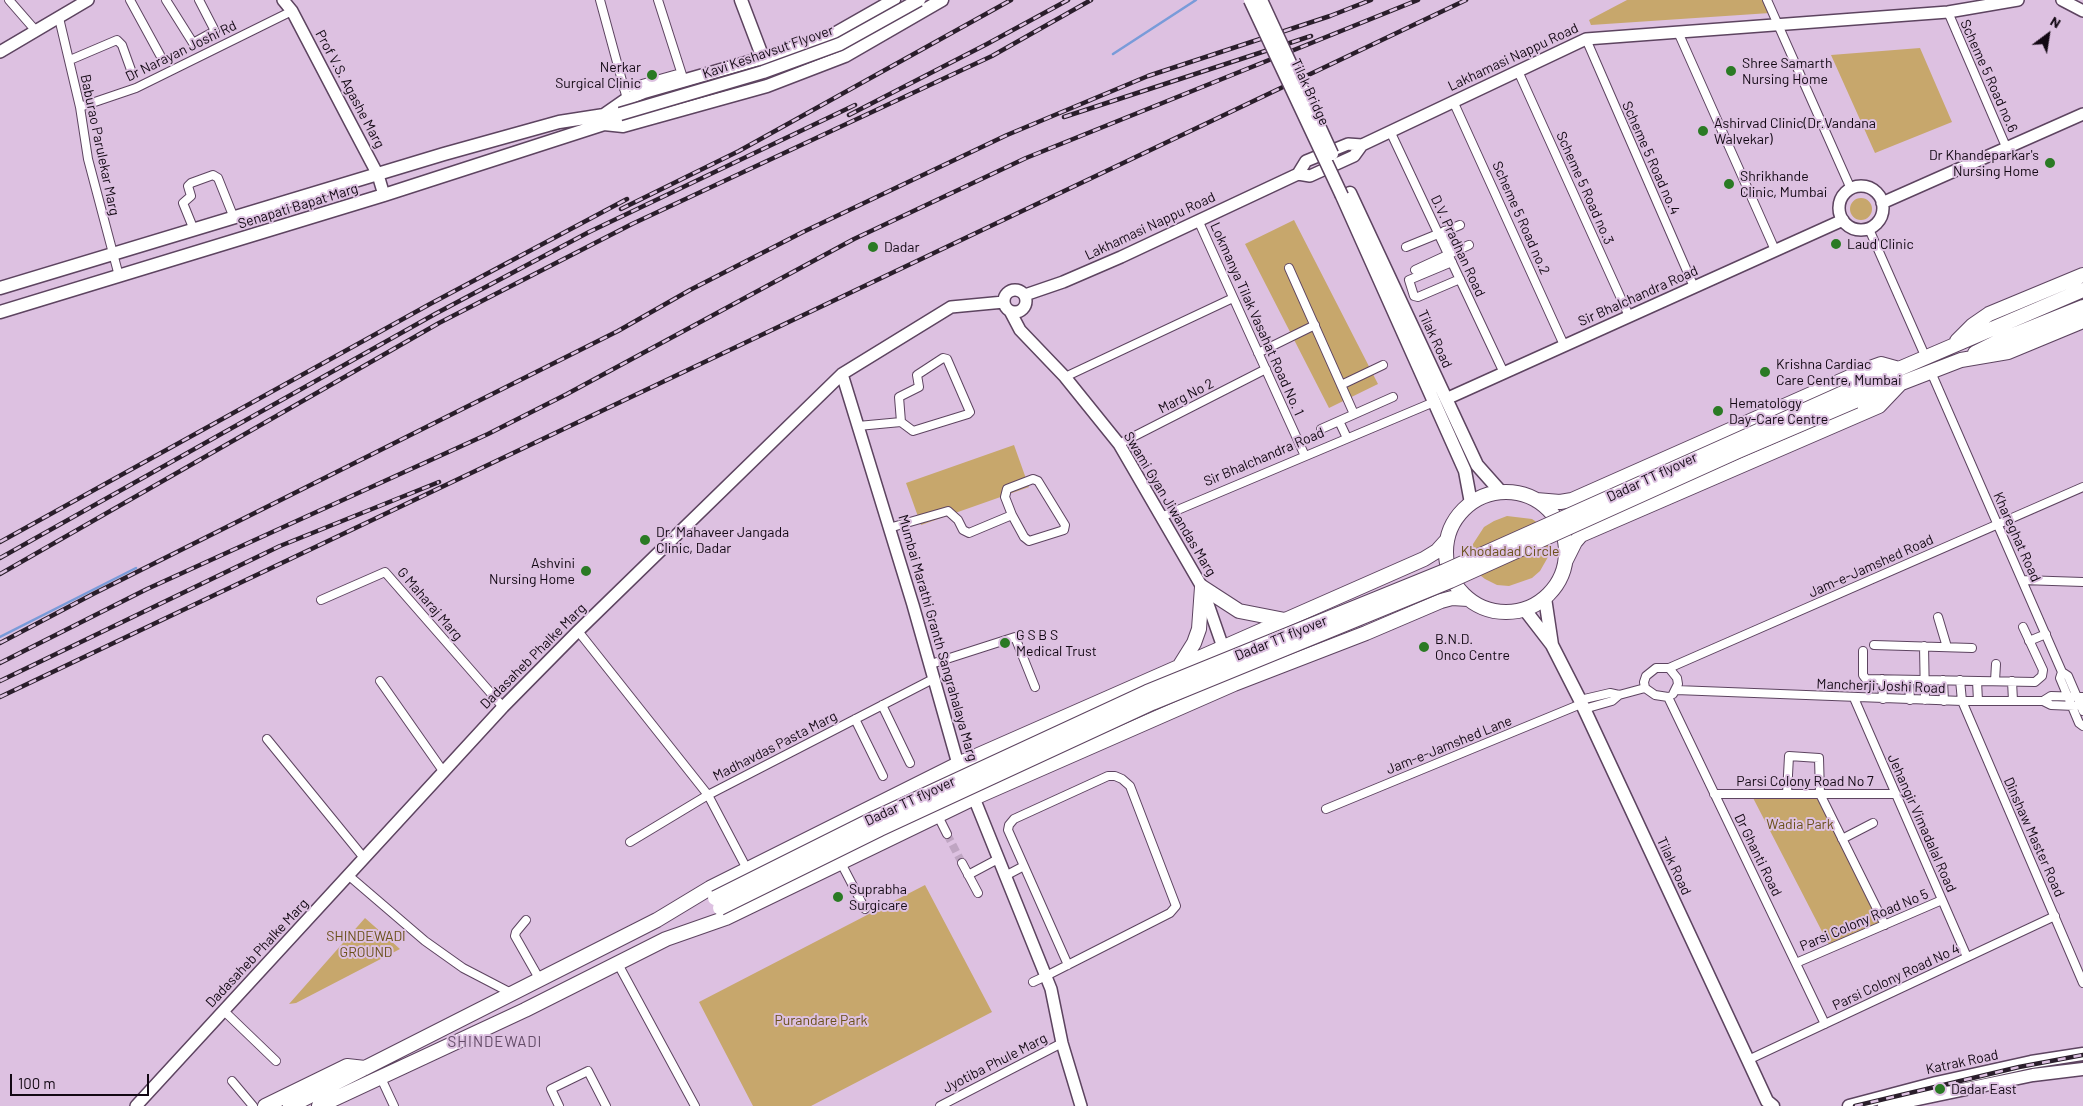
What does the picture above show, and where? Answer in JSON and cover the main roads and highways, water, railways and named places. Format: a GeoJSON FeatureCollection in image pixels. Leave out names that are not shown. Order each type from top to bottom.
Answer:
{"type":"FeatureCollection","features":[{"type":"Feature","properties":{"kind":"highway"},"geometry":{"type":"LineString","coordinates":[[1952,347],[1973,325],[1989,314],[2083,275]]}},
{"type":"Feature","properties":{"kind":"highway"},"geometry":{"type":"LineString","coordinates":[[1853,395],[1900,369],[2083,290]]}},
{"type":"Feature","properties":{"kind":"highway"},"geometry":{"type":"LineString","coordinates":[[1853,395],[1899,385],[1961,360],[2001,340],[2083,307]]}},
{"type":"Feature","properties":{"kind":"highway"},"geometry":{"type":"LineString","coordinates":[[1961,360],[2008,352],[2083,321]]}},
{"type":"Feature","properties":{"kind":"highway"},"geometry":{"type":"LineString","coordinates":[[290,1106],[342,1094],[366,1068],[657,920],[710,888],[747,869],[958,764],[1424,559],[1437,551],[1446,541],[1455,520],[1471,503],[1485,496],[1501,492],[1519,494],[1536,500],[1560,502],[1572,500],[1870,368],[1881,364],[1900,369]]}},
{"type":"Feature","properties":{"kind":"highway"},"geometry":{"type":"LineString","coordinates":[[1446,541],[1445,557],[1449,573],[1457,587],[1468,599],[1485,609],[1505,613],[1524,610],[1546,598],[1559,581],[1566,560],[1575,542],[1581,535],[1879,406],[1899,385]]}},
{"type":"Feature","properties":{"kind":"highway","name":"Dadar TT flyover"},"geometry":{"type":"LineString","coordinates":[[718,903],[875,818],[1147,692],[1445,570],[1853,395]]}},
{"type":"Feature","properties":{"kind":"highway"},"geometry":{"type":"LineString","coordinates":[[1536,500],[1550,511],[1560,526],[1565,543],[1566,560]]}},
{"type":"Feature","properties":{"kind":"highway"},"geometry":{"type":"LineString","coordinates":[[1179,667],[1194,643],[1199,629],[1202,587],[1239,611],[1285,620]]}},
{"type":"Feature","properties":{"kind":"highway"},"geometry":{"type":"LineString","coordinates":[[1345,594],[1366,633]]}},
{"type":"Feature","properties":{"kind":"highway"},"geometry":{"type":"LineString","coordinates":[[666,939],[726,918],[974,798],[1240,682],[1366,633],[1441,601],[1452,598],[1468,599]]}},
{"type":"Feature","properties":{"kind":"highway"},"geometry":{"type":"LineString","coordinates":[[1114,695],[1132,729]]}},
{"type":"Feature","properties":{"kind":"highway"},"geometry":{"type":"LineString","coordinates":[[657,920],[718,903]]}},
{"type":"Feature","properties":{"kind":"highway"},"geometry":{"type":"LineString","coordinates":[[318,1106],[525,1010],[618,964],[666,939],[718,903]]}},
{"type":"Feature","properties":{"kind":"highway"},"geometry":{"type":"LineString","coordinates":[[266,1106],[346,1066],[366,1068]]}},
{"type":"Feature","properties":{"kind":"main road"},"geometry":{"type":"LineString","coordinates":[[741,0],[763,58],[767,86]]}},
{"type":"Feature","properties":{"kind":"main road","name":"Kavi Keshavsut Flyover"},"geometry":{"type":"LineString","coordinates":[[599,120],[763,72],[832,47],[919,0]]}},
{"type":"Feature","properties":{"kind":"main road"},"geometry":{"type":"LineString","coordinates":[[599,120],[624,126],[767,86],[845,56],[942,0]]}},
{"type":"Feature","properties":{"kind":"main road","name":"Tilak Bridge"},"geometry":{"type":"LineString","coordinates":[[1250,0],[1346,195]]}},
{"type":"Feature","properties":{"kind":"main road","name":"Tilak Bridge"},"geometry":{"type":"LineString","coordinates":[[1260,0],[1346,195]]}},
{"type":"Feature","properties":{"kind":"main road"},"geometry":{"type":"LineString","coordinates":[[599,120],[625,94],[683,77],[763,58],[836,32],[889,1]]}},
{"type":"Feature","properties":{"kind":"main road","name":"Senapati Bapat Marg"},"geometry":{"type":"LineString","coordinates":[[0,288],[438,156],[559,122],[599,120]]}},
{"type":"Feature","properties":{"kind":"main road","name":"Senapati Bapat Marg"},"geometry":{"type":"LineString","coordinates":[[0,312],[445,176],[599,120]]}},
{"type":"Feature","properties":{"kind":"main road"},"geometry":{"type":"LineString","coordinates":[[438,156],[445,176]]}},
{"type":"Feature","properties":{"kind":"main road","name":"Tilak Road"},"geometry":{"type":"LineString","coordinates":[[1346,195],[1440,400],[1466,471],[1471,503]]}},
{"type":"Feature","properties":{"kind":"main road"},"geometry":{"type":"LineString","coordinates":[[276,206],[282,226]]}},
{"type":"Feature","properties":{"kind":"main road"},"geometry":{"type":"LineString","coordinates":[[248,214],[255,234]]}},
{"type":"Feature","properties":{"kind":"main road","name":"Tilak Road"},"geometry":{"type":"LineString","coordinates":[[1440,400],[1477,465],[1501,492]]}},
{"type":"Feature","properties":{"kind":"main road","name":"Tilak Road"},"geometry":{"type":"LineString","coordinates":[[1546,598],[1552,645]]}},
{"type":"Feature","properties":{"kind":"main road","name":"Tilak Road"},"geometry":{"type":"LineString","coordinates":[[1524,610],[1552,645],[1582,705],[1769,1104]]}},
{"type":"Feature","properties":{"kind":"main road","name":"Katrak Road"},"geometry":{"type":"LineString","coordinates":[[1849,1106],[2015,1072],[2064,1057],[2083,1054]]}},
{"type":"Feature","properties":{"kind":"main road"},"geometry":{"type":"LineString","coordinates":[[2064,1057],[2068,1070]]}},
{"type":"Feature","properties":{"kind":"main road","name":"Katrak Road"},"geometry":{"type":"LineString","coordinates":[[2032,1068],[2068,1070],[2083,1068]]}},
{"type":"Feature","properties":{"kind":"main road","name":"Katrak Road"},"geometry":{"type":"LineString","coordinates":[[1884,1106],[1938,1088]]}},
{"type":"Feature","properties":{"kind":"waterway"},"geometry":{"type":"LineString","coordinates":[[1113,54],[1196,0]]}},
{"type":"Feature","properties":{"kind":"waterway"},"geometry":{"type":"LineString","coordinates":[[0,637],[136,568]]}},
{"type":"Feature","properties":{"kind":"tunnel"},"geometry":{"type":"LineString","coordinates":[[947,834],[962,863]]}},
{"type":"Feature","properties":{"kind":"railway"},"geometry":{"type":"LineString","coordinates":[[621,209],[739,151],[1011,0]]}},
{"type":"Feature","properties":{"kind":"railway"},"geometry":{"type":"LineString","coordinates":[[849,115],[1068,0]]}},
{"type":"Feature","properties":{"kind":"railway"},"geometry":{"type":"LineString","coordinates":[[0,574],[439,323],[632,224],[992,56],[1091,0]]}},
{"type":"Feature","properties":{"kind":"railway"},"geometry":{"type":"LineString","coordinates":[[0,643],[93,594],[618,331],[690,290],[803,232],[1007,135],[1148,76],[1330,16],[1371,0]]}},
{"type":"Feature","properties":{"kind":"railway"},"geometry":{"type":"LineString","coordinates":[[0,663],[147,589],[488,434],[567,394],[854,239],[1026,158],[1418,0]]}},
{"type":"Feature","properties":{"kind":"railway"},"geometry":{"type":"LineString","coordinates":[[0,697],[1466,0]]}},
{"type":"Feature","properties":{"kind":"railway"},"geometry":{"type":"LineString","coordinates":[[1064,117],[1311,36]]}},
{"type":"Feature","properties":{"kind":"railway"},"geometry":{"type":"LineString","coordinates":[[0,558],[435,314],[589,232],[855,105]]}},
{"type":"Feature","properties":{"kind":"railway"},"geometry":{"type":"LineString","coordinates":[[0,542],[430,304],[627,199]]}},
{"type":"Feature","properties":{"kind":"railway"},"geometry":{"type":"LineString","coordinates":[[0,681],[280,546],[439,482]]}},
{"type":"Feature","properties":{"kind":"railway"},"geometry":{"type":"LineString","coordinates":[[1855,1106],[2019,1067],[2083,1055]]}},
{"type":"Feature","properties":{"kind":"place","name":"Shree Samarth Nursing Home"},"geometry":{"type":"Point","coordinates":[1731,71]}},
{"type":"Feature","properties":{"kind":"place","name":"Nerkar Surgical Clinic"},"geometry":{"type":"Point","coordinates":[652,75]}},
{"type":"Feature","properties":{"kind":"place","name":"Ashirvad Clinic(Dr.Vandana Walvekar)"},"geometry":{"type":"Point","coordinates":[1703,131]}},
{"type":"Feature","properties":{"kind":"place","name":"Dr Khandeparkar's Nursing Home"},"geometry":{"type":"Point","coordinates":[2050,163]}},
{"type":"Feature","properties":{"kind":"place","name":"Shrikhande Clinic, Mumbai"},"geometry":{"type":"Point","coordinates":[1729,184]}},
{"type":"Feature","properties":{"kind":"place","name":"Laud Clinic"},"geometry":{"type":"Point","coordinates":[1836,244]}},
{"type":"Feature","properties":{"kind":"place","name":"Dadar"},"geometry":{"type":"Point","coordinates":[873,247]}},
{"type":"Feature","properties":{"kind":"place","name":"Krishna Cardiac Care Centre, Mumbai"},"geometry":{"type":"Point","coordinates":[1765,372]}},
{"type":"Feature","properties":{"kind":"place","name":"Hematology Day-Care Centre"},"geometry":{"type":"Point","coordinates":[1718,411]}},
{"type":"Feature","properties":{"kind":"place","name":"Dr. Mahaveer Jangada Clinic, Dadar"},"geometry":{"type":"Point","coordinates":[645,540]}},
{"type":"Feature","properties":{"kind":"place","name":"Ashvini Nursing Home"},"geometry":{"type":"Point","coordinates":[586,571]}},
{"type":"Feature","properties":{"kind":"place","name":"G S B S Medical Trust"},"geometry":{"type":"Point","coordinates":[1005,643]}},
{"type":"Feature","properties":{"kind":"place","name":"B.N.D. Onco Centre"},"geometry":{"type":"Point","coordinates":[1424,647]}},
{"type":"Feature","properties":{"kind":"place","name":"Suprabha Surgicare"},"geometry":{"type":"Point","coordinates":[838,897]}},
{"type":"Feature","properties":{"kind":"place","name":"Dadar East"},"geometry":{"type":"Point","coordinates":[1940,1089]}},
{"type":"Feature","properties":{"kind":"district","name":"SHINDEWADI"},"geometry":{"type":"Point","coordinates":[495,1042]}},
{"type":"Feature","properties":{"kind":"park label","name":"Khodadad Circle"},"geometry":{"type":"Point","coordinates":[1510,551]}},
{"type":"Feature","properties":{"kind":"park label","name":"Wadia Park"},"geometry":{"type":"Point","coordinates":[1800,824]}},
{"type":"Feature","properties":{"kind":"park label","name":"SHINDEWADI GROUND"},"geometry":{"type":"Point","coordinates":[366,944]}},
{"type":"Feature","properties":{"kind":"park label","name":"Purandare Park"},"geometry":{"type":"Point","coordinates":[821,1020]}}]}
